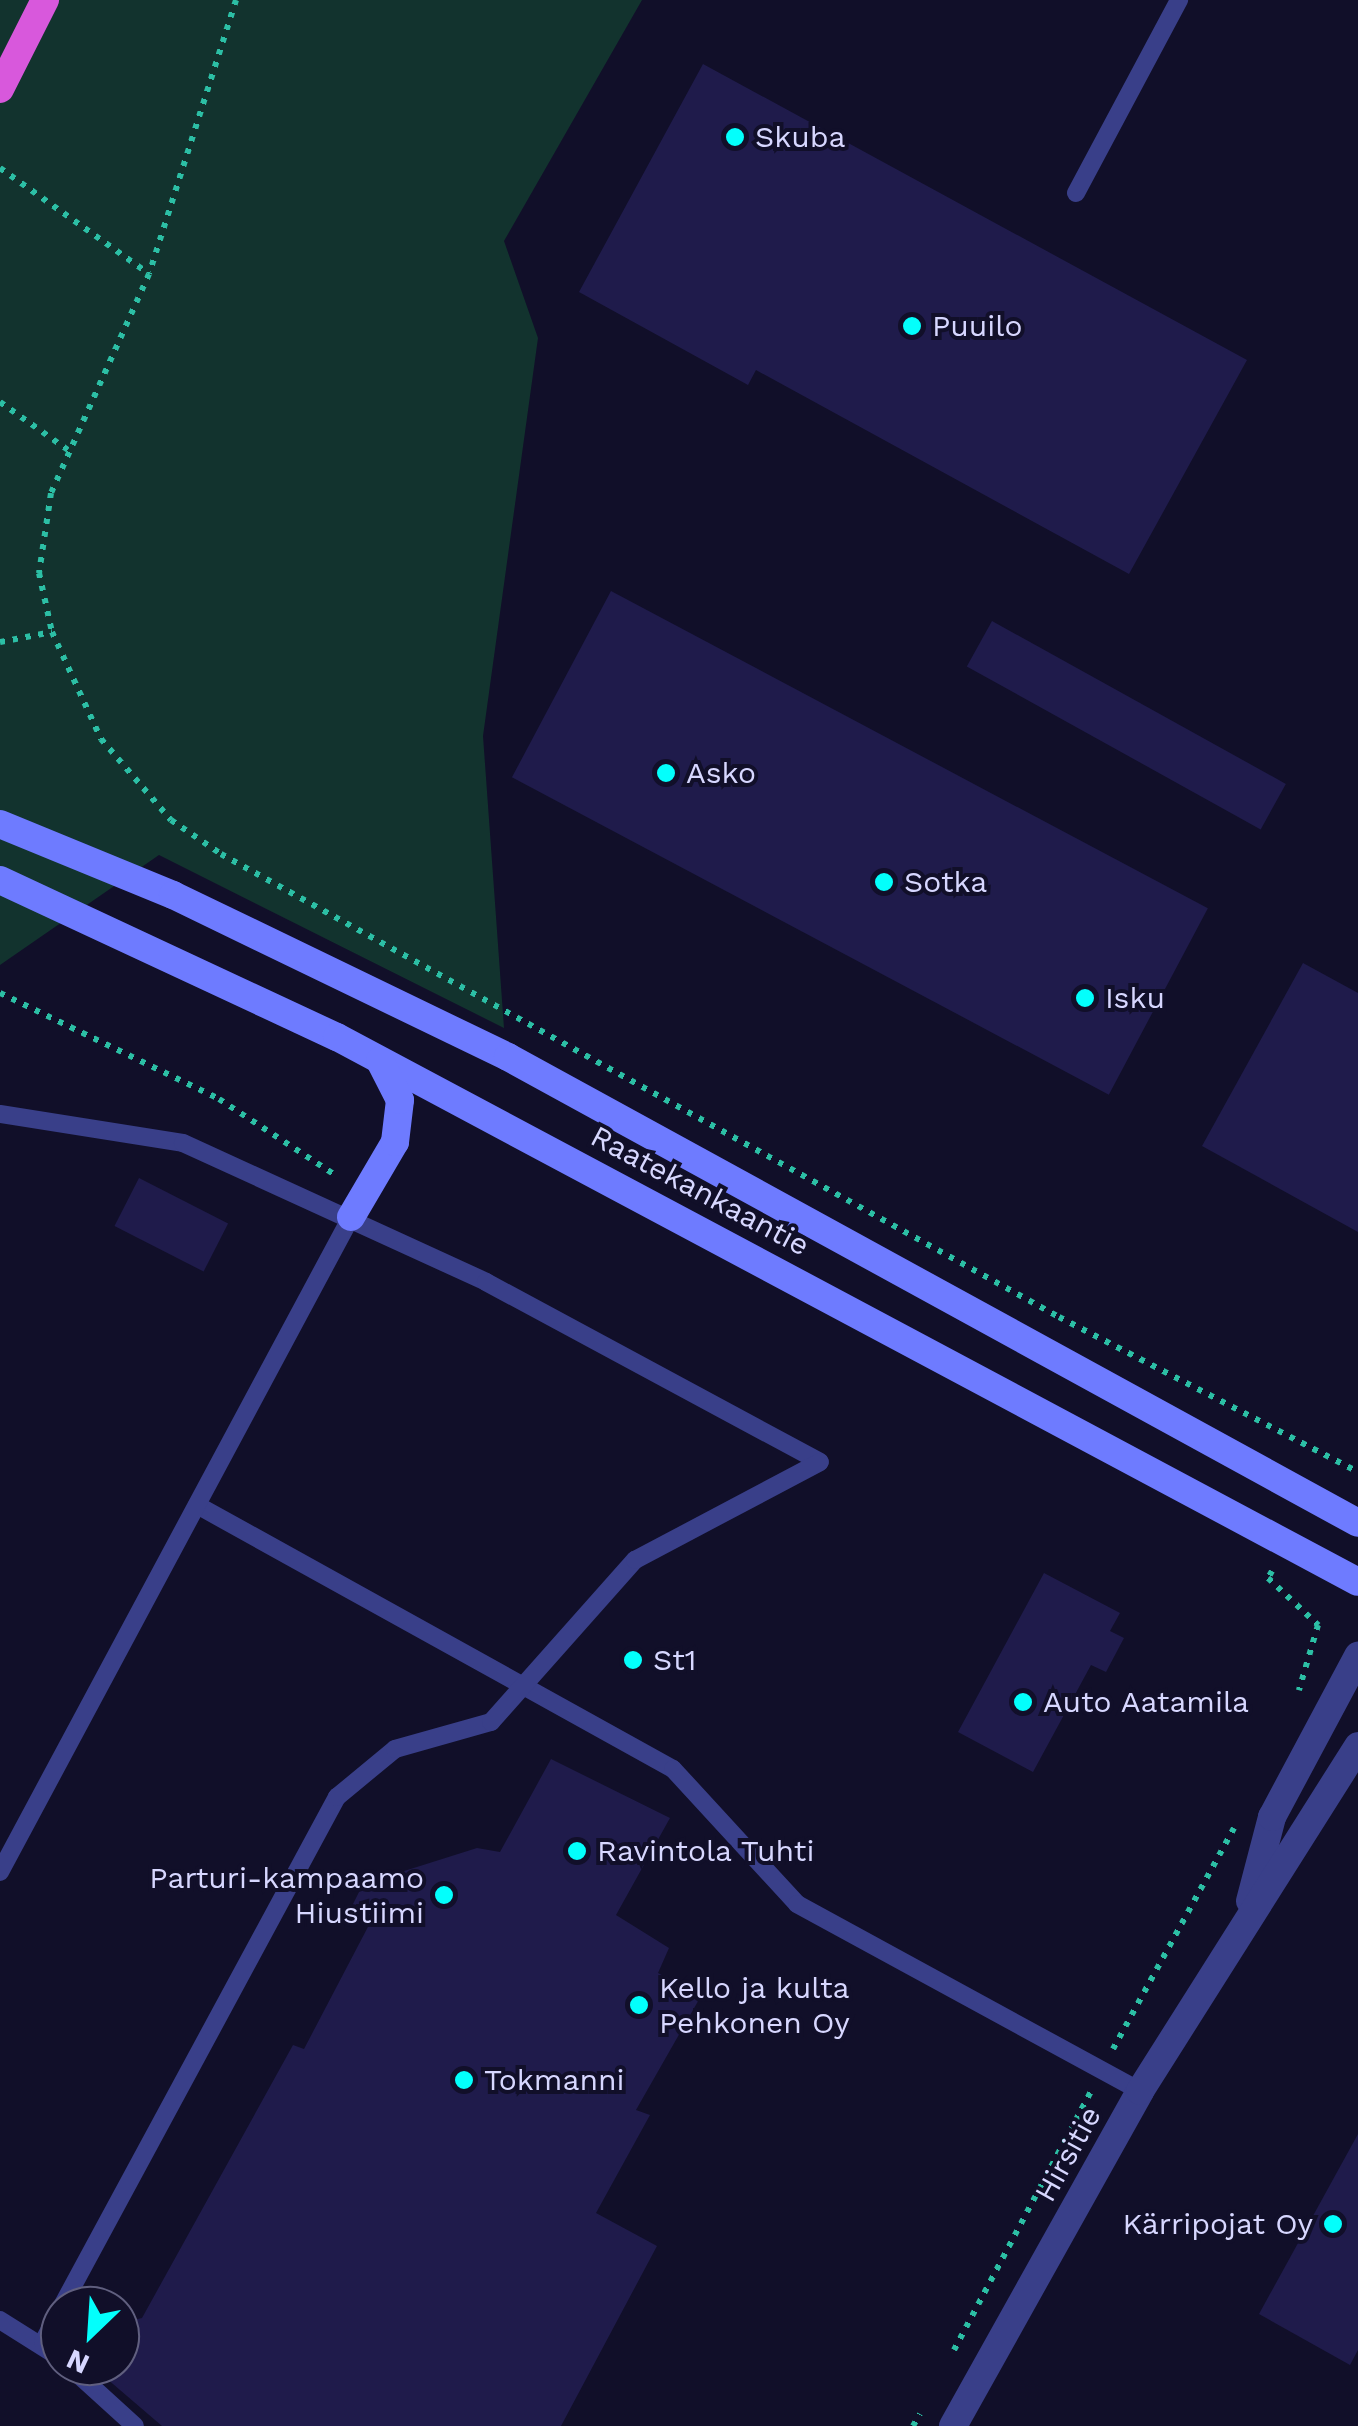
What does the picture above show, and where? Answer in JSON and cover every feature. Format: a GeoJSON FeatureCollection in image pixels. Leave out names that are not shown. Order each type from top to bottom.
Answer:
{"type":"FeatureCollection","features":[{"type":"Feature","properties":{"kind":"highway"},"geometry":{"type":"LineString","coordinates":[[0,90],[45,0]]}},
{"type":"Feature","properties":{"kind":"main road","name":"Raatekankaantie"},"geometry":{"type":"LineString","coordinates":[[0,824],[173,895],[508,1057],[1358,1523]]}},
{"type":"Feature","properties":{"kind":"main road","name":"Raatekankaantie"},"geometry":{"type":"LineString","coordinates":[[0,880],[380,1060],[1358,1582]]}},
{"type":"Feature","properties":{"kind":"main road"},"geometry":{"type":"LineString","coordinates":[[351,1217],[395,1142],[400,1100],[380,1060]]}},
{"type":"Feature","properties":{"kind":"street","name":"Hirsitie"},"geometry":{"type":"LineString","coordinates":[[1246,1916],[1272,1817],[1358,1656]]}},
{"type":"Feature","properties":{"kind":"street","name":"Hirsitie"},"geometry":{"type":"LineString","coordinates":[[953,2426],[1140,2092],[1246,1916],[1358,1746]]}},
{"type":"Feature","properties":{"kind":"lane"},"geometry":{"type":"LineString","coordinates":[[1076,193],[1179,0]]}},
{"type":"Feature","properties":{"kind":"lane"},"geometry":{"type":"LineString","coordinates":[[0,1114],[183,1142],[351,1217],[820,1462],[635,1560],[531,1688],[491,1722],[394,1748],[337,1797],[73,2286]]}},
{"type":"Feature","properties":{"kind":"lane"},"geometry":{"type":"LineString","coordinates":[[0,1872],[351,1217]]}},
{"type":"Feature","properties":{"kind":"lane"},"geometry":{"type":"LineString","coordinates":[[196,1505],[674,1769],[797,1904],[1100,2075],[1140,2092]]}},
{"type":"Feature","properties":{"kind":"lane"},"geometry":{"type":"LineString","coordinates":[[0,2320],[40,2341]]}},
{"type":"Feature","properties":{"kind":"lane"},"geometry":{"type":"LineString","coordinates":[[91,2386],[135,2426]]}},
{"type":"Feature","properties":{"kind":"path"},"geometry":{"type":"LineString","coordinates":[[236,0],[148,274],[68,450],[39,572],[52,632],[101,739],[170,820],[222,854],[1058,1317],[1358,1472]]}},
{"type":"Feature","properties":{"kind":"path"},"geometry":{"type":"LineString","coordinates":[[0,168],[148,274]]}},
{"type":"Feature","properties":{"kind":"path"},"geometry":{"type":"LineString","coordinates":[[0,402],[68,450]]}},
{"type":"Feature","properties":{"kind":"path"},"geometry":{"type":"LineString","coordinates":[[0,642],[52,632]]}},
{"type":"Feature","properties":{"kind":"path"},"geometry":{"type":"LineString","coordinates":[[0,993],[218,1099],[339,1174]]}},
{"type":"Feature","properties":{"kind":"path"},"geometry":{"type":"LineString","coordinates":[[1286,1543],[1268,1578],[1318,1624],[1294,1700]]}},
{"type":"Feature","properties":{"kind":"path"},"geometry":{"type":"LineString","coordinates":[[950,2358],[1237,1822]]}},
{"type":"Feature","properties":{"kind":"path"},"geometry":{"type":"LineString","coordinates":[[914,2426],[922,2409]]}},
{"type":"Feature","properties":{"kind":"green space"},"geometry":{"type":"Polygon","coordinates":[[[0,0],[642,0],[504,241],[538,338],[483,736],[504,1028],[159,855],[0,965],[0,0]]]}},
{"type":"Feature","properties":{"kind":"building","name":"Puuilo"},"geometry":{"type":"Polygon","coordinates":[[[703,64],[1247,360],[1129,574],[756,370],[748,385],[579,292],[703,64]]]}},
{"type":"Feature","properties":{"kind":"building"},"geometry":{"type":"Polygon","coordinates":[[[611,591],[1208,908],[1109,1095],[512,777],[611,591]]]}},
{"type":"Feature","properties":{"kind":"building"},"geometry":{"type":"Polygon","coordinates":[[[992,621],[1286,784],[1261,829],[967,666],[992,621]]]}},
{"type":"Feature","properties":{"kind":"building"},"geometry":{"type":"Polygon","coordinates":[[[1303,963],[1358,993],[1358,1232],[1202,1146],[1303,963]]]}},
{"type":"Feature","properties":{"kind":"building"},"geometry":{"type":"Polygon","coordinates":[[[139,1178],[228,1223],[204,1272],[114,1226],[139,1178]]]}},
{"type":"Feature","properties":{"kind":"building","name":"Auto Aatamila"},"geometry":{"type":"Polygon","coordinates":[[[1044,1573],[1120,1613],[1110,1631],[1124,1638],[1106,1672],[1091,1665],[1033,1772],[958,1732],[1044,1573]]]}},
{"type":"Feature","properties":{"kind":"building","name":"Tokmanni"},"geometry":{"type":"Polygon","coordinates":[[[551,1759],[670,1818],[616,1915],[669,1948],[658,1973],[701,1996],[636,2110],[650,2115],[596,2213],[657,2246],[561,2426],[162,2426],[115,2386],[140,2386],[140,2318],[293,2045],[304,2049],[370,1923],[349,1912],[363,1884],[477,1848],[500,1852],[551,1759]]]}},
{"type":"Feature","properties":{"kind":"building","name":"Kärripojat Oy"},"geometry":{"type":"Polygon","coordinates":[[[1358,2134],[1358,2350],[1350,2365],[1259,2314],[1358,2134]]]}},
{"type":"Feature","properties":{"kind":"place","name":"Skuba"},"geometry":{"type":"Point","coordinates":[735,137]}},
{"type":"Feature","properties":{"kind":"place","name":"Puuilo"},"geometry":{"type":"Point","coordinates":[912,326]}},
{"type":"Feature","properties":{"kind":"place","name":"Asko"},"geometry":{"type":"Point","coordinates":[666,773]}},
{"type":"Feature","properties":{"kind":"place","name":"Sotka"},"geometry":{"type":"Point","coordinates":[884,882]}},
{"type":"Feature","properties":{"kind":"place","name":"Isku"},"geometry":{"type":"Point","coordinates":[1085,998]}},
{"type":"Feature","properties":{"kind":"place","name":"St1"},"geometry":{"type":"Point","coordinates":[633,1660]}},
{"type":"Feature","properties":{"kind":"place","name":"Auto Aatamila"},"geometry":{"type":"Point","coordinates":[1023,1702]}},
{"type":"Feature","properties":{"kind":"place","name":"Ravintola Tuhti"},"geometry":{"type":"Point","coordinates":[577,1851]}},
{"type":"Feature","properties":{"kind":"place","name":"Parturi-kampaamo Hiustiimi"},"geometry":{"type":"Point","coordinates":[444,1895]}},
{"type":"Feature","properties":{"kind":"place","name":"Kello ja kulta Pehkonen Oy"},"geometry":{"type":"Point","coordinates":[639,2005]}},
{"type":"Feature","properties":{"kind":"place","name":"Tokmanni"},"geometry":{"type":"Point","coordinates":[464,2080]}},
{"type":"Feature","properties":{"kind":"place","name":"Kärripojat Oy"},"geometry":{"type":"Point","coordinates":[1333,2224]}}]}
